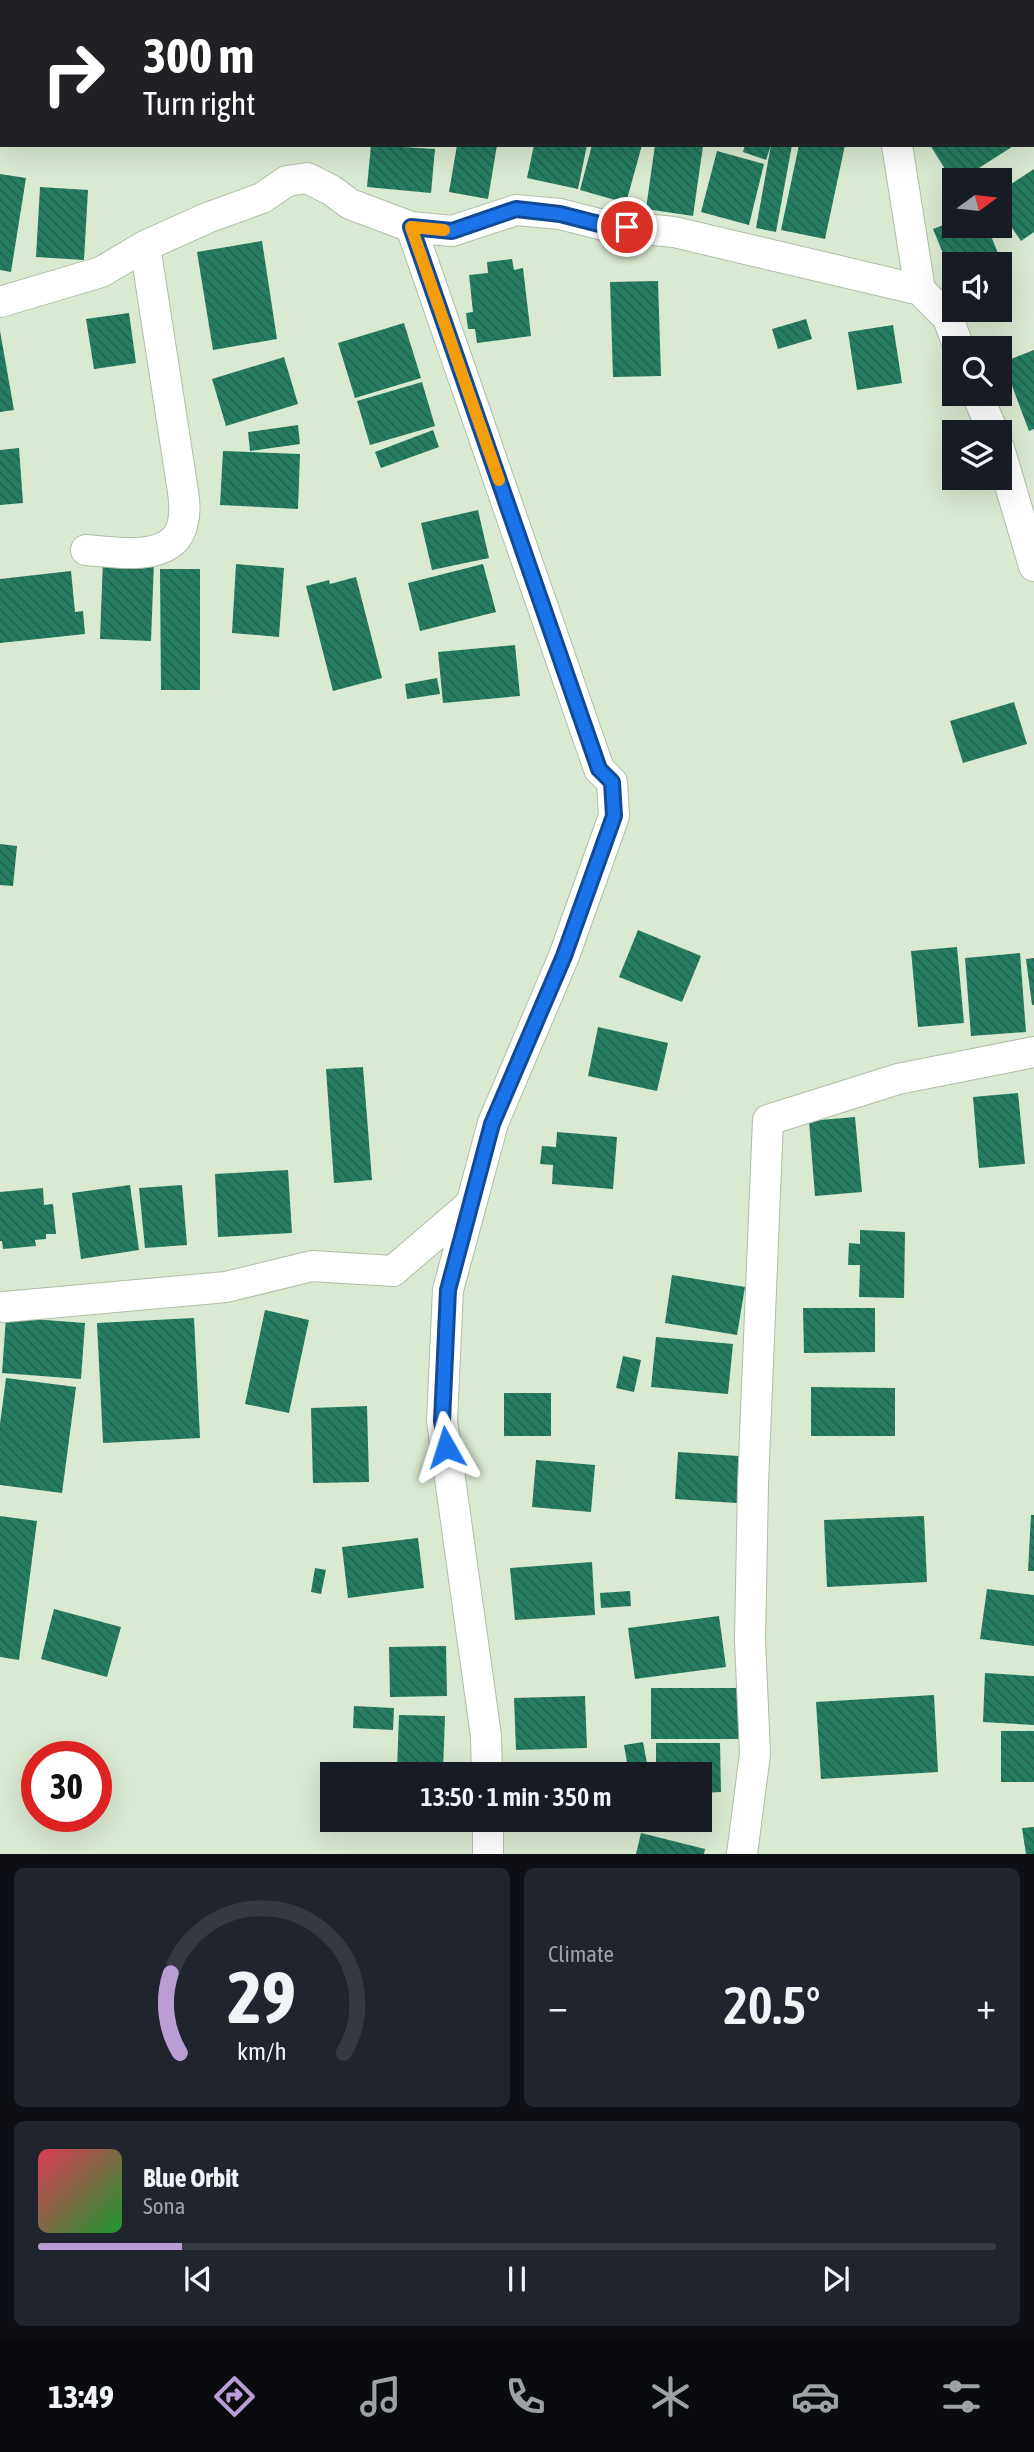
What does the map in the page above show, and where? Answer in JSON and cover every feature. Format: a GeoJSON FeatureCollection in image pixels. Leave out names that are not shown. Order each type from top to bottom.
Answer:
{"type":"FeatureCollection","features":[{"type":"Feature","properties":{"kind":"street"},"geometry":{"type":"LineString","coordinates":[[897,147],[920,290]]}},
{"type":"Feature","properties":{"kind":"street"},"geometry":{"type":"LineString","coordinates":[[0,302],[101,272],[145,246],[207,218],[262,198],[286,181],[307,178],[331,190],[350,204],[411,227],[452,231],[516,209],[560,214],[603,225],[674,232],[920,290],[948,318],[955,336]]}},
{"type":"Feature","properties":{"kind":"street"},"geometry":{"type":"LineString","coordinates":[[411,227],[599,769],[612,782],[614,816],[564,956],[492,1124],[448,1290],[442,1421],[486,1736],[487,1762]]}},
{"type":"Feature","properties":{"kind":"street"},"geometry":{"type":"LineString","coordinates":[[86,550],[157,550],[167,546],[178,534],[183,523],[181,482],[145,246]]}},
{"type":"Feature","properties":{"kind":"street"},"geometry":{"type":"LineString","coordinates":[[1011,490],[1034,566]]}},
{"type":"Feature","properties":{"kind":"street"},"geometry":{"type":"LineString","coordinates":[[742,1853],[755,1754],[750,1614],[768,1121],[898,1079],[1034,1052]]}},
{"type":"Feature","properties":{"kind":"street"},"geometry":{"type":"LineString","coordinates":[[4,1307],[226,1287],[313,1266],[393,1271],[470,1205]]}},
{"type":"Feature","properties":{"kind":"street"},"geometry":{"type":"LineString","coordinates":[[488,1832],[488,1853]]}},
{"type":"Feature","properties":{"kind":"building"},"geometry":{"type":"Polygon","coordinates":[[[371,147],[435,149],[431,193],[367,187],[371,147]]]}},
{"type":"Feature","properties":{"kind":"building"},"geometry":{"type":"Polygon","coordinates":[[[457,147],[497,147],[488,199],[449,192],[457,147]]]}},
{"type":"Feature","properties":{"kind":"building"},"geometry":{"type":"Polygon","coordinates":[[[534,147],[587,147],[578,189],[527,178],[534,147]]]}},
{"type":"Feature","properties":{"kind":"building"},"geometry":{"type":"Polygon","coordinates":[[[591,147],[641,147],[626,203],[580,190],[591,147]]]}},
{"type":"Feature","properties":{"kind":"building"},"geometry":{"type":"Polygon","coordinates":[[[655,147],[703,147],[693,216],[646,209],[655,147]]]}},
{"type":"Feature","properties":{"kind":"building"},"geometry":{"type":"Polygon","coordinates":[[[744,147],[770,147],[766,160],[743,152],[744,147]]]}},
{"type":"Feature","properties":{"kind":"building"},"geometry":{"type":"Polygon","coordinates":[[[771,147],[792,147],[776,232],[756,228],[771,147]]]}},
{"type":"Feature","properties":{"kind":"building"},"geometry":{"type":"Polygon","coordinates":[[[799,147],[845,147],[825,239],[781,230],[799,147]]]}},
{"type":"Feature","properties":{"kind":"building"},"geometry":{"type":"Polygon","coordinates":[[[931,147],[1012,147],[979,168],[944,168],[931,147]]]}},
{"type":"Feature","properties":{"kind":"building"},"geometry":{"type":"Polygon","coordinates":[[[717,151],[764,164],[749,225],[701,212],[717,151]]]}},
{"type":"Feature","properties":{"kind":"building"},"geometry":{"type":"Polygon","coordinates":[[[1034,169],[1034,232],[1021,241],[1012,228],[1012,183],[1034,169]]]}},
{"type":"Feature","properties":{"kind":"building"},"geometry":{"type":"Polygon","coordinates":[[[0,174],[26,178],[11,272],[0,270],[0,174]]]}},
{"type":"Feature","properties":{"kind":"building"},"geometry":{"type":"Polygon","coordinates":[[[40,187],[88,190],[84,260],[36,257],[40,187]]]}},
{"type":"Feature","properties":{"kind":"building"},"geometry":{"type":"Polygon","coordinates":[[[942,226],[942,238],[992,238],[998,252],[942,252],[933,229],[942,226]]]}},
{"type":"Feature","properties":{"kind":"building"},"geometry":{"type":"Polygon","coordinates":[[[262,241],[277,339],[213,350],[197,252],[262,241]]]}},
{"type":"Feature","properties":{"kind":"building"},"geometry":{"type":"Polygon","coordinates":[[[512,259],[514,270],[523,268],[531,336],[477,343],[475,329],[468,329],[466,313],[473,312],[469,275],[488,273],[487,262],[512,259]]]}},
{"type":"Feature","properties":{"kind":"building"},"geometry":{"type":"Polygon","coordinates":[[[658,281],[661,376],[613,377],[610,282],[658,281]]]}},
{"type":"Feature","properties":{"kind":"building"},"geometry":{"type":"Polygon","coordinates":[[[129,313],[136,363],[94,369],[86,319],[129,313]]]}},
{"type":"Feature","properties":{"kind":"building"},"geometry":{"type":"Polygon","coordinates":[[[806,319],[812,339],[778,349],[772,329],[806,319]]]}},
{"type":"Feature","properties":{"kind":"building"},"geometry":{"type":"Polygon","coordinates":[[[404,323],[421,378],[355,398],[338,343],[404,323]]]}},
{"type":"Feature","properties":{"kind":"building"},"geometry":{"type":"Polygon","coordinates":[[[893,325],[902,383],[857,390],[848,332],[893,325]]]}},
{"type":"Feature","properties":{"kind":"building"},"geometry":{"type":"Polygon","coordinates":[[[0,331],[14,410],[0,412],[0,331]]]}},
{"type":"Feature","properties":{"kind":"building"},"geometry":{"type":"Polygon","coordinates":[[[1034,350],[1034,429],[1029,431],[1012,386],[1012,359],[1034,350]]]}},
{"type":"Feature","properties":{"kind":"building"},"geometry":{"type":"Polygon","coordinates":[[[284,357],[298,404],[226,426],[212,379],[284,357]]]}},
{"type":"Feature","properties":{"kind":"building"},"geometry":{"type":"Polygon","coordinates":[[[422,382],[435,426],[370,445],[357,401],[422,382]]]}},
{"type":"Feature","properties":{"kind":"building"},"geometry":{"type":"Polygon","coordinates":[[[298,425],[300,444],[250,451],[248,432],[298,425]]]}},
{"type":"Feature","properties":{"kind":"building"},"geometry":{"type":"Polygon","coordinates":[[[433,430],[439,447],[381,468],[375,452],[433,430]]]}},
{"type":"Feature","properties":{"kind":"building"},"geometry":{"type":"Polygon","coordinates":[[[19,448],[23,503],[0,505],[0,450],[19,448]]]}},
{"type":"Feature","properties":{"kind":"building"},"geometry":{"type":"Polygon","coordinates":[[[223,451],[300,454],[298,509],[220,505],[223,451]]]}},
{"type":"Feature","properties":{"kind":"building"},"geometry":{"type":"Polygon","coordinates":[[[478,510],[489,558],[432,570],[421,523],[478,510]]]}},
{"type":"Feature","properties":{"kind":"building"},"geometry":{"type":"Polygon","coordinates":[[[103,559],[154,561],[151,641],[100,639],[103,559]]]}},
{"type":"Feature","properties":{"kind":"building"},"geometry":{"type":"Polygon","coordinates":[[[236,564],[284,568],[279,637],[232,633],[236,564]]]}},
{"type":"Feature","properties":{"kind":"building"},"geometry":{"type":"Polygon","coordinates":[[[483,564],[496,612],[420,631],[408,583],[483,564]]]}},
{"type":"Feature","properties":{"kind":"building"},"geometry":{"type":"Polygon","coordinates":[[[160,569],[200,569],[200,690],[161,690],[160,569]]]}},
{"type":"Feature","properties":{"kind":"building"},"geometry":{"type":"Polygon","coordinates":[[[71,571],[75,612],[83,611],[85,634],[0,643],[0,579],[71,571]]]}},
{"type":"Feature","properties":{"kind":"building"},"geometry":{"type":"Polygon","coordinates":[[[356,577],[382,678],[333,691],[306,586],[329,580],[330,584],[356,577]]]}},
{"type":"Feature","properties":{"kind":"building"},"geometry":{"type":"Polygon","coordinates":[[[515,645],[520,696],[443,703],[438,652],[515,645]]]}},
{"type":"Feature","properties":{"kind":"building"},"geometry":{"type":"Polygon","coordinates":[[[437,678],[440,694],[407,699],[405,684],[437,678]]]}},
{"type":"Feature","properties":{"kind":"building"},"geometry":{"type":"Polygon","coordinates":[[[1014,702],[1027,744],[963,763],[950,721],[1014,702]]]}},
{"type":"Feature","properties":{"kind":"building"},"geometry":{"type":"Polygon","coordinates":[[[0,844],[17,846],[13,886],[0,885],[0,844]]]}},
{"type":"Feature","properties":{"kind":"building"},"geometry":{"type":"Polygon","coordinates":[[[638,930],[701,956],[682,1002],[619,977],[638,930]]]}},
{"type":"Feature","properties":{"kind":"building"},"geometry":{"type":"Polygon","coordinates":[[[957,947],[964,1023],[918,1027],[911,951],[957,947]]]}},
{"type":"Feature","properties":{"kind":"building"},"geometry":{"type":"Polygon","coordinates":[[[1020,953],[1026,1032],[971,1036],[965,958],[1020,953]]]}},
{"type":"Feature","properties":{"kind":"building"},"geometry":{"type":"Polygon","coordinates":[[[1034,958],[1034,1005],[1032,1005],[1026,959],[1034,958]]]}},
{"type":"Feature","properties":{"kind":"building"},"geometry":{"type":"Polygon","coordinates":[[[598,1027],[668,1043],[657,1091],[588,1076],[598,1027]]]}},
{"type":"Feature","properties":{"kind":"building"},"geometry":{"type":"Polygon","coordinates":[[[363,1067],[372,1180],[334,1183],[326,1069],[363,1067]]]}},
{"type":"Feature","properties":{"kind":"building"},"geometry":{"type":"Polygon","coordinates":[[[1018,1093],[1025,1164],[979,1168],[973,1097],[1018,1093]]]}},
{"type":"Feature","properties":{"kind":"building"},"geometry":{"type":"Polygon","coordinates":[[[855,1117],[862,1192],[815,1196],[809,1121],[855,1117]]]}},
{"type":"Feature","properties":{"kind":"building"},"geometry":{"type":"Polygon","coordinates":[[[557,1132],[617,1137],[613,1189],[552,1184],[553,1165],[540,1164],[542,1146],[556,1147],[557,1132]]]}},
{"type":"Feature","properties":{"kind":"building"},"geometry":{"type":"Polygon","coordinates":[[[288,1170],[292,1233],[218,1237],[215,1174],[288,1170]]]}},
{"type":"Feature","properties":{"kind":"building"},"geometry":{"type":"Polygon","coordinates":[[[130,1185],[139,1250],[81,1259],[72,1193],[130,1185]]]}},
{"type":"Feature","properties":{"kind":"building"},"geometry":{"type":"Polygon","coordinates":[[[182,1185],[187,1245],[145,1248],[139,1188],[182,1185]]]}},
{"type":"Feature","properties":{"kind":"building"},"geometry":{"type":"Polygon","coordinates":[[[43,1188],[44,1205],[53,1204],[56,1234],[46,1234],[46,1239],[35,1240],[36,1246],[3,1249],[0,1241],[0,1192],[43,1188]]]}},
{"type":"Feature","properties":{"kind":"building"},"geometry":{"type":"Polygon","coordinates":[[[860,1230],[905,1232],[904,1298],[859,1297],[860,1265],[848,1265],[849,1243],[860,1244],[860,1230]]]}},
{"type":"Feature","properties":{"kind":"building"},"geometry":{"type":"Polygon","coordinates":[[[672,1275],[745,1287],[737,1335],[665,1323],[672,1275]]]}},
{"type":"Feature","properties":{"kind":"building"},"geometry":{"type":"Polygon","coordinates":[[[803,1308],[875,1308],[875,1352],[804,1353],[803,1308]]]}},
{"type":"Feature","properties":{"kind":"building"},"geometry":{"type":"Polygon","coordinates":[[[265,1310],[309,1320],[289,1413],[245,1404],[265,1310]]]}},
{"type":"Feature","properties":{"kind":"building"},"geometry":{"type":"Polygon","coordinates":[[[6,1317],[85,1323],[81,1379],[2,1373],[6,1317]]]}},
{"type":"Feature","properties":{"kind":"building"},"geometry":{"type":"Polygon","coordinates":[[[194,1318],[200,1438],[103,1443],[97,1323],[194,1318]]]}},
{"type":"Feature","properties":{"kind":"building"},"geometry":{"type":"Polygon","coordinates":[[[656,1337],[733,1344],[728,1394],[651,1387],[656,1337]]]}},
{"type":"Feature","properties":{"kind":"building"},"geometry":{"type":"Polygon","coordinates":[[[623,1356],[641,1360],[634,1392],[616,1388],[623,1356]]]}},
{"type":"Feature","properties":{"kind":"building"},"geometry":{"type":"Polygon","coordinates":[[[6,1378],[76,1387],[62,1493],[0,1485],[0,1424],[6,1378]]]}},
{"type":"Feature","properties":{"kind":"building"},"geometry":{"type":"Polygon","coordinates":[[[811,1387],[895,1388],[895,1436],[811,1436],[811,1387]]]}},
{"type":"Feature","properties":{"kind":"building"},"geometry":{"type":"Polygon","coordinates":[[[504,1393],[551,1393],[551,1436],[504,1436],[504,1393]]]}},
{"type":"Feature","properties":{"kind":"building"},"geometry":{"type":"Polygon","coordinates":[[[367,1406],[369,1482],[313,1483],[311,1408],[367,1406]]]}},
{"type":"Feature","properties":{"kind":"building"},"geometry":{"type":"Polygon","coordinates":[[[678,1452],[739,1456],[737,1503],[675,1499],[678,1452]]]}},
{"type":"Feature","properties":{"kind":"building"},"geometry":{"type":"Polygon","coordinates":[[[536,1460],[595,1465],[591,1512],[532,1507],[536,1460]]]}},
{"type":"Feature","properties":{"kind":"building"},"geometry":{"type":"Polygon","coordinates":[[[1031,1515],[1034,1515],[1034,1571],[1028,1571],[1031,1515]]]}},
{"type":"Feature","properties":{"kind":"building"},"geometry":{"type":"Polygon","coordinates":[[[0,1516],[37,1521],[19,1660],[0,1657],[0,1516]]]}},
{"type":"Feature","properties":{"kind":"building"},"geometry":{"type":"Polygon","coordinates":[[[924,1516],[927,1582],[827,1587],[824,1520],[924,1516]]]}},
{"type":"Feature","properties":{"kind":"building"},"geometry":{"type":"Polygon","coordinates":[[[418,1538],[424,1588],[348,1598],[342,1547],[418,1538]]]}},
{"type":"Feature","properties":{"kind":"building"},"geometry":{"type":"Polygon","coordinates":[[[592,1562],[595,1615],[515,1620],[510,1568],[592,1562]]]}},
{"type":"Feature","properties":{"kind":"building"},"geometry":{"type":"Polygon","coordinates":[[[315,1568],[326,1570],[321,1594],[311,1592],[315,1568]]]}},
{"type":"Feature","properties":{"kind":"building"},"geometry":{"type":"Polygon","coordinates":[[[987,1589],[1034,1595],[1034,1646],[980,1639],[987,1589]]]}},
{"type":"Feature","properties":{"kind":"building"},"geometry":{"type":"Polygon","coordinates":[[[630,1591],[631,1606],[601,1608],[600,1593],[630,1591]]]}},
{"type":"Feature","properties":{"kind":"building"},"geometry":{"type":"Polygon","coordinates":[[[54,1609],[121,1627],[107,1677],[41,1659],[54,1609]]]}},
{"type":"Feature","properties":{"kind":"building"},"geometry":{"type":"Polygon","coordinates":[[[719,1616],[726,1667],[635,1679],[628,1628],[719,1616]]]}},
{"type":"Feature","properties":{"kind":"building"},"geometry":{"type":"Polygon","coordinates":[[[446,1646],[447,1696],[390,1697],[389,1647],[446,1646]]]}},
{"type":"Feature","properties":{"kind":"building"},"geometry":{"type":"Polygon","coordinates":[[[985,1673],[1034,1676],[1034,1725],[983,1722],[985,1673]]]}},
{"type":"Feature","properties":{"kind":"building"},"geometry":{"type":"Polygon","coordinates":[[[651,1688],[743,1688],[743,1739],[651,1739],[651,1688]]]}},
{"type":"Feature","properties":{"kind":"building"},"geometry":{"type":"Polygon","coordinates":[[[934,1695],[938,1772],[821,1779],[816,1702],[934,1695]]]}},
{"type":"Feature","properties":{"kind":"building"},"geometry":{"type":"Polygon","coordinates":[[[585,1696],[587,1748],[516,1750],[514,1698],[585,1696]]]}},
{"type":"Feature","properties":{"kind":"building"},"geometry":{"type":"Polygon","coordinates":[[[354,1706],[394,1708],[393,1730],[353,1728],[354,1706]]]}},
{"type":"Feature","properties":{"kind":"building"},"geometry":{"type":"Polygon","coordinates":[[[399,1715],[445,1716],[443,1762],[397,1762],[399,1715]]]}},
{"type":"Feature","properties":{"kind":"building"},"geometry":{"type":"Polygon","coordinates":[[[1001,1731],[1034,1731],[1034,1782],[1001,1782],[1001,1731]]]}},
{"type":"Feature","properties":{"kind":"building"},"geometry":{"type":"Polygon","coordinates":[[[643,1742],[647,1762],[627,1762],[624,1745],[643,1742]]]}},
{"type":"Feature","properties":{"kind":"building"},"geometry":{"type":"Polygon","coordinates":[[[656,1743],[720,1743],[721,1792],[712,1792],[712,1762],[656,1762],[656,1743]]]}},
{"type":"Feature","properties":{"kind":"building"},"geometry":{"type":"Polygon","coordinates":[[[1034,1827],[1034,1854],[1026,1854],[1022,1828],[1034,1827]]]}},
{"type":"Feature","properties":{"kind":"building"},"geometry":{"type":"Polygon","coordinates":[[[641,1833],[705,1849],[704,1854],[636,1854],[641,1833]]]}},
{"type":"Feature","properties":{"kind":"slow traffic"},"geometry":{"type":"LineString","coordinates":[[444,230],[411,227],[499,480]]}},
{"type":"Feature","properties":{"kind":"route"},"geometry":{"type":"LineString","coordinates":[[446,1447],[442,1421],[448,1290],[470,1205],[492,1124],[564,956],[614,816],[612,782],[599,769],[411,227],[452,231],[516,209],[560,214],[603,225],[627,227]]}}]}
